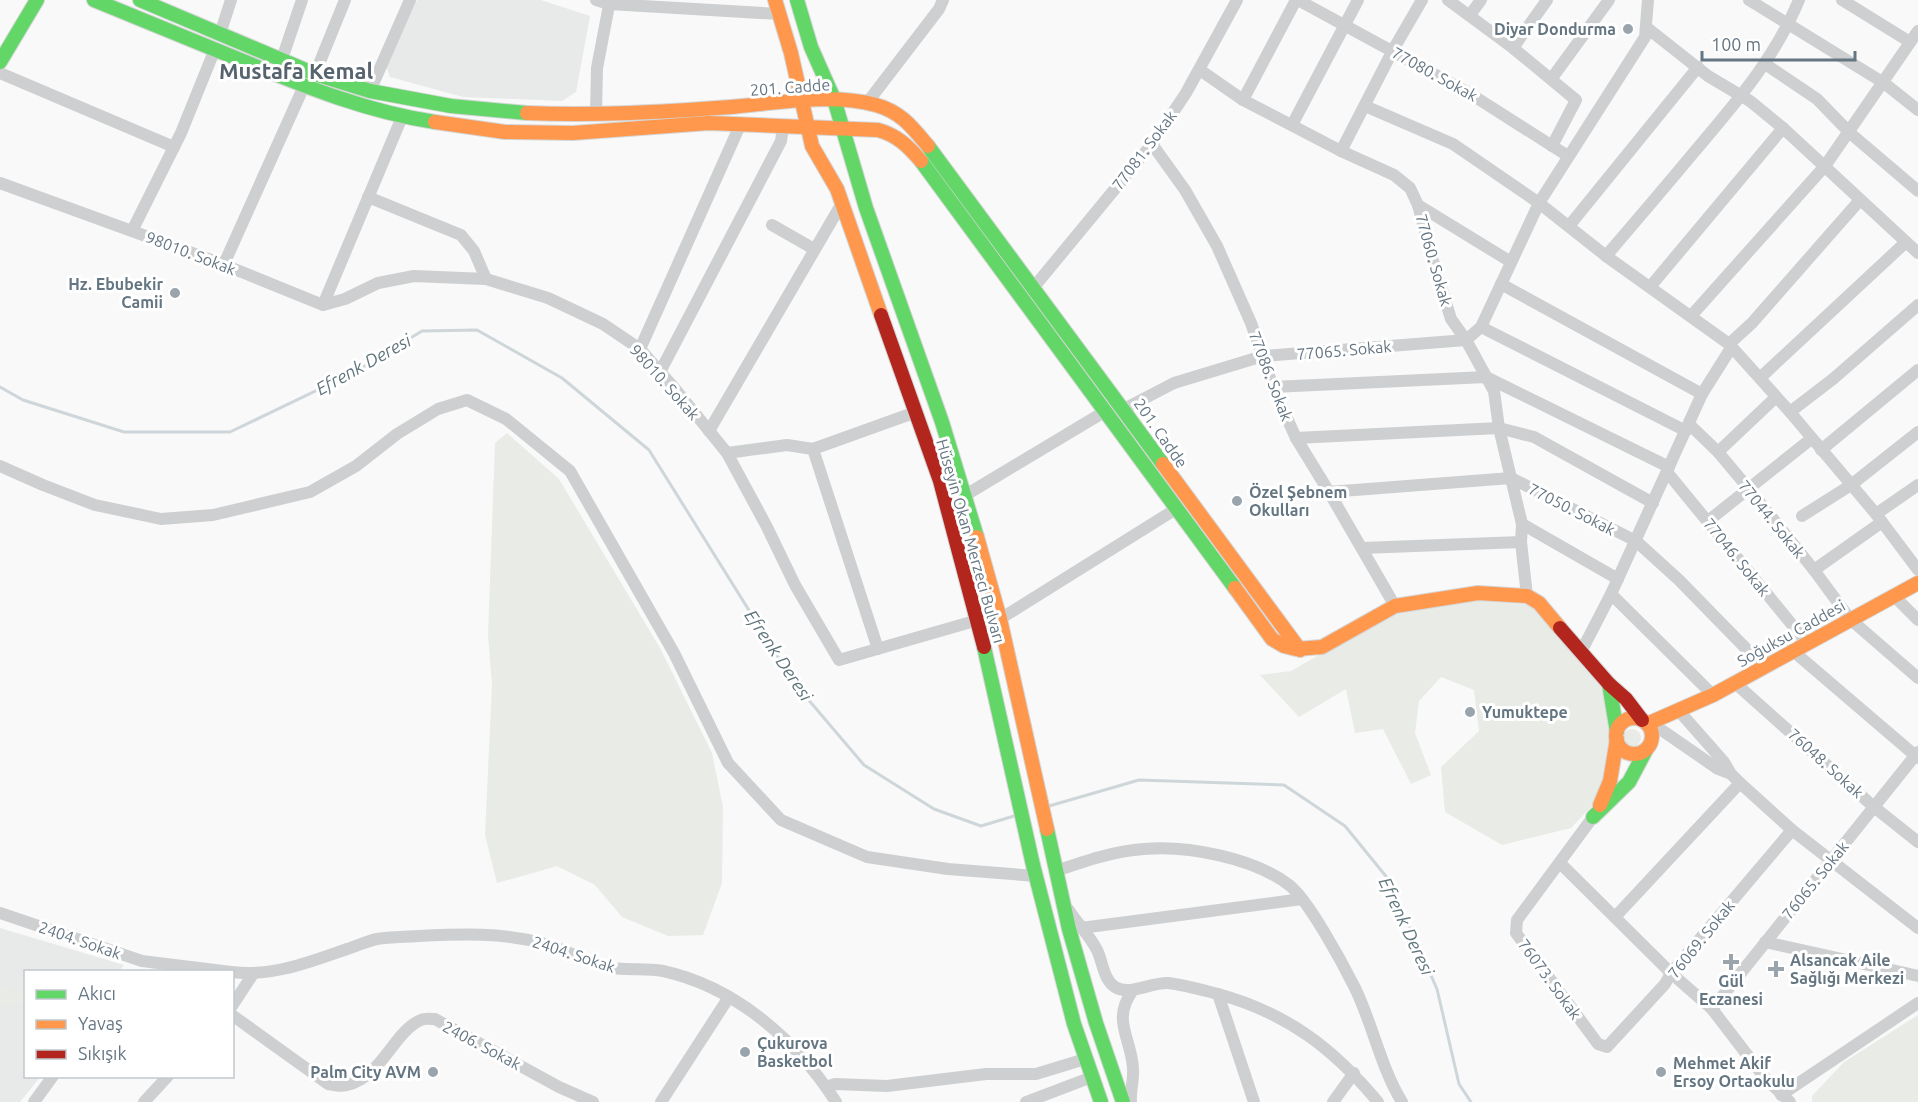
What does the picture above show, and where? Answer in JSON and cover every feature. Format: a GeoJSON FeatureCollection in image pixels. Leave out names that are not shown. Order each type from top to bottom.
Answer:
{"type":"FeatureCollection","features":[{"type":"Feature","properties":{"kind":"main road"},"geometry":{"type":"LineString","coordinates":[[0,62],[37,0]]}},
{"type":"Feature","properties":{"kind":"main road","name":"201. Cadde"},"geometry":{"type":"LineString","coordinates":[[94,0],[304,86],[402,117],[505,132],[573,134],[710,123],[741,123],[783,128],[842,128],[890,133],[906,144],[926,167],[1264,629],[1283,647],[1300,650]]}},
{"type":"Feature","properties":{"kind":"main road","name":"201. Cadde"},"geometry":{"type":"LineString","coordinates":[[140,0],[156,3],[220,34],[315,74],[370,91],[451,106],[505,112],[639,114],[834,99],[879,106],[908,121],[921,135],[1034,287],[1300,650]]}},
{"type":"Feature","properties":{"kind":"main road","name":"Hüseyin Okan Merzeci Bulvarı"},"geometry":{"type":"LineString","coordinates":[[775,0],[812,146],[837,189],[940,481],[978,621],[1006,737],[1034,871],[1074,1024],[1101,1102]]}},
{"type":"Feature","properties":{"kind":"main road","name":"Hüseyin Okan Merzeci Bulvarı"},"geometry":{"type":"LineString","coordinates":[[797,0],[811,48],[834,99],[866,208],[942,422],[964,496],[1000,619],[1054,864],[1092,1012],[1123,1102]]}},
{"type":"Feature","properties":{"kind":"main road","name":"Soğuksu Caddesi"},"geometry":{"type":"LineString","coordinates":[[1678,711],[1713,695],[1918,583]]}},
{"type":"Feature","properties":{"kind":"main road"},"geometry":{"type":"LineString","coordinates":[[1300,650],[1310,651],[1322,647],[1395,606],[1478,593],[1527,596],[1539,603],[1582,650],[1609,684],[1651,727],[1652,740],[1629,782],[1593,817]]}},
{"type":"Feature","properties":{"kind":"main road"},"geometry":{"type":"LineString","coordinates":[[1609,684],[1619,745],[1630,753],[1646,750]]}},
{"type":"Feature","properties":{"kind":"main road"},"geometry":{"type":"LineString","coordinates":[[1651,727],[1678,711]]}},
{"type":"Feature","properties":{"kind":"main road"},"geometry":{"type":"LineString","coordinates":[[1593,817],[1608,791],[1617,736],[1624,721],[1636,718],[1651,727]]}},
{"type":"Feature","properties":{"kind":"street"},"geometry":{"type":"LineString","coordinates":[[220,34],[231,0]]}},
{"type":"Feature","properties":{"kind":"street"},"geometry":{"type":"LineString","coordinates":[[282,59],[302,0]]}},
{"type":"Feature","properties":{"kind":"street"},"geometry":{"type":"LineString","coordinates":[[315,74],[345,0]]}},
{"type":"Feature","properties":{"kind":"street"},"geometry":{"type":"LineString","coordinates":[[370,91],[410,0]]}},
{"type":"Feature","properties":{"kind":"street"},"geometry":{"type":"LineString","coordinates":[[596,0],[689,5],[779,14]]}},
{"type":"Feature","properties":{"kind":"street"},"geometry":{"type":"LineString","coordinates":[[867,103],[939,9],[943,0]]}},
{"type":"Feature","properties":{"kind":"street","name":"77081. Sokak"},"geometry":{"type":"LineString","coordinates":[[1034,287],[1152,144],[1200,70],[1237,0]]}},
{"type":"Feature","properties":{"kind":"street"},"geometry":{"type":"LineString","coordinates":[[1244,100],[1297,0]]}},
{"type":"Feature","properties":{"kind":"street","name":"77080. Sokak"},"geometry":{"type":"LineString","coordinates":[[1297,0],[1469,93],[1568,156]]}},
{"type":"Feature","properties":{"kind":"street"},"geometry":{"type":"LineString","coordinates":[[1292,125],[1358,0]]}},
{"type":"Feature","properties":{"kind":"street"},"geometry":{"type":"LineString","coordinates":[[1341,151],[1393,50],[1422,0]]}},
{"type":"Feature","properties":{"kind":"street"},"geometry":{"type":"LineString","coordinates":[[1448,0],[1552,78],[1576,100],[1552,146]]}},
{"type":"Feature","properties":{"kind":"street"},"geometry":{"type":"LineString","coordinates":[[1470,15],[1481,0]]}},
{"type":"Feature","properties":{"kind":"street"},"geometry":{"type":"LineString","coordinates":[[1513,48],[1547,0]]}},
{"type":"Feature","properties":{"kind":"street"},"geometry":{"type":"LineString","coordinates":[[1552,78],[1608,0]]}},
{"type":"Feature","properties":{"kind":"street"},"geometry":{"type":"LineString","coordinates":[[1749,0],[1884,83],[1918,110]]}},
{"type":"Feature","properties":{"kind":"street"},"geometry":{"type":"LineString","coordinates":[[1606,256],[1742,96],[1765,64],[1788,25],[1798,0]]}},
{"type":"Feature","properties":{"kind":"street"},"geometry":{"type":"LineString","coordinates":[[1842,0],[1910,42]]}},
{"type":"Feature","properties":{"kind":"street"},"geometry":{"type":"LineString","coordinates":[[596,114],[597,68],[610,2]]}},
{"type":"Feature","properties":{"kind":"street"},"geometry":{"type":"LineString","coordinates":[[1466,340],[1481,327],[1539,203],[1645,37],[1643,2]]}},
{"type":"Feature","properties":{"kind":"street"},"geometry":{"type":"LineString","coordinates":[[1646,27],[1783,128],[1918,253]]}},
{"type":"Feature","properties":{"kind":"street"},"geometry":{"type":"LineString","coordinates":[[1691,316],[1825,166],[1850,133],[1918,31]]}},
{"type":"Feature","properties":{"kind":"street"},"geometry":{"type":"LineString","coordinates":[[132,231],[174,147],[215,49]]}},
{"type":"Feature","properties":{"kind":"street"},"geometry":{"type":"LineString","coordinates":[[1765,64],[1817,99],[1850,133],[1918,191]]}},
{"type":"Feature","properties":{"kind":"street"},"geometry":{"type":"LineString","coordinates":[[1569,226],[1698,67]]}},
{"type":"Feature","properties":{"kind":"street","name":"77060. Sokak"},"geometry":{"type":"LineString","coordinates":[[1200,70],[1244,100],[1341,151],[1394,175],[1410,188],[1418,205],[1451,319],[1466,340],[1494,391],[1499,428],[1522,524],[1521,542],[1527,596]]}},
{"type":"Feature","properties":{"kind":"street"},"geometry":{"type":"LineString","coordinates":[[0,73],[174,147]]}},
{"type":"Feature","properties":{"kind":"street"},"geometry":{"type":"LineString","coordinates":[[224,264],[304,86]]}},
{"type":"Feature","properties":{"kind":"street"},"geometry":{"type":"LineString","coordinates":[[1365,106],[1453,144],[1539,203],[1606,256],[1730,346],[1761,377],[1879,518],[1918,570]]}},
{"type":"Feature","properties":{"kind":"street"},"geometry":{"type":"LineString","coordinates":[[323,306],[402,117]]}},
{"type":"Feature","properties":{"kind":"street"},"geometry":{"type":"LineString","coordinates":[[640,349],[741,123]]}},
{"type":"Feature","properties":{"kind":"street"},"geometry":{"type":"LineString","coordinates":[[660,372],[780,141],[783,128]]}},
{"type":"Feature","properties":{"kind":"street"},"geometry":{"type":"LineString","coordinates":[[1650,287],[1783,128]]}},
{"type":"Feature","properties":{"kind":"street","name":"77086. Sokak"},"geometry":{"type":"LineString","coordinates":[[1152,144],[1179,180],[1217,246],[1251,322],[1273,387],[1296,438],[1395,606]]}},
{"type":"Feature","properties":{"kind":"street","name":"98010. Sokak"},"geometry":{"type":"LineString","coordinates":[[0,183],[224,264],[323,306],[345,299],[378,283],[414,276],[486,279],[548,298],[603,324],[640,349],[726,453],[767,526],[795,585],[839,660],[878,649]]}},
{"type":"Feature","properties":{"kind":"street"},"geometry":{"type":"LineString","coordinates":[[368,197],[461,235],[474,251],[486,279]]}},
{"type":"Feature","properties":{"kind":"street"},"geometry":{"type":"LineString","coordinates":[[1582,650],[1611,594],[1702,394],[1730,346],[1860,200]]}},
{"type":"Feature","properties":{"kind":"street"},"geometry":{"type":"LineString","coordinates":[[709,431],[842,203]]}},
{"type":"Feature","properties":{"kind":"street"},"geometry":{"type":"LineString","coordinates":[[1418,205],[1511,262]]}},
{"type":"Feature","properties":{"kind":"street"},"geometry":{"type":"LineString","coordinates":[[772,225],[814,249]]}},
{"type":"Feature","properties":{"kind":"street"},"geometry":{"type":"LineString","coordinates":[[1761,377],[1906,242]]}},
{"type":"Feature","properties":{"kind":"street"},"geometry":{"type":"LineString","coordinates":[[1501,284],[1702,394]]}},
{"type":"Feature","properties":{"kind":"street"},"geometry":{"type":"LineString","coordinates":[[1790,412],[1833,379],[1918,305]]}},
{"type":"Feature","properties":{"kind":"street","name":"77044. Sokak"},"geometry":{"type":"LineString","coordinates":[[1481,327],[1688,427],[1718,452],[1814,570],[1850,619],[1918,678]]}},
{"type":"Feature","properties":{"kind":"street","name":"77065. Sokak"},"geometry":{"type":"LineString","coordinates":[[1124,409],[1174,383],[1263,357],[1466,340]]}},
{"type":"Feature","properties":{"kind":"street"},"geometry":{"type":"LineString","coordinates":[[1821,450],[1918,370]]}},
{"type":"Feature","properties":{"kind":"street"},"geometry":{"type":"LineString","coordinates":[[1273,387],[1486,377],[1668,470]]}},
{"type":"Feature","properties":{"kind":"street"},"geometry":{"type":"LineString","coordinates":[[1718,452],[1776,397]]}},
{"type":"Feature","properties":{"kind":"street"},"geometry":{"type":"LineString","coordinates":[[0,466],[95,505],[161,519],[213,515],[310,492],[356,466],[397,434],[438,409],[467,400],[506,419],[570,471],[674,653],[728,763],[781,820],[867,857],[948,869],[1034,871]]}},
{"type":"Feature","properties":{"kind":"street"},"geometry":{"type":"LineString","coordinates":[[726,453],[788,445],[813,449],[916,412]]}},
{"type":"Feature","properties":{"kind":"street"},"geometry":{"type":"LineString","coordinates":[[964,496],[1104,412]]}},
{"type":"Feature","properties":{"kind":"street"},"geometry":{"type":"LineString","coordinates":[[1296,438],[1499,428],[1533,437],[1653,503]]}},
{"type":"Feature","properties":{"kind":"street"},"geometry":{"type":"LineString","coordinates":[[1802,516],[1851,485],[1918,432]]}},
{"type":"Feature","properties":{"kind":"street"},"geometry":{"type":"LineString","coordinates":[[1708,521],[1811,439]]}},
{"type":"Feature","properties":{"kind":"street"},"geometry":{"type":"LineString","coordinates":[[813,449],[878,649],[978,621]]}},
{"type":"Feature","properties":{"kind":"street","name":"77046. Sokak"},"geometry":{"type":"LineString","coordinates":[[1668,470],[1807,643]]}},
{"type":"Feature","properties":{"kind":"street","name":"77050. Sokak"},"geometry":{"type":"LineString","coordinates":[[1329,492],[1510,478],[1635,541],[1679,580],[1764,667]]}},
{"type":"Feature","properties":{"kind":"street"},"geometry":{"type":"LineString","coordinates":[[1814,570],[1918,485]]}},
{"type":"Feature","properties":{"kind":"street"},"geometry":{"type":"LineString","coordinates":[[1000,619],[1176,508]]}},
{"type":"Feature","properties":{"kind":"street"},"geometry":{"type":"LineString","coordinates":[[1522,524],[1618,579]]}},
{"type":"Feature","properties":{"kind":"street"},"geometry":{"type":"LineString","coordinates":[[1362,548],[1521,542]]}},
{"type":"Feature","properties":{"kind":"street"},"geometry":{"type":"LineString","coordinates":[[1611,594],[1713,695]]}},
{"type":"Feature","properties":{"kind":"street"},"geometry":{"type":"LineString","coordinates":[[1894,596],[1918,620]]}},
{"type":"Feature","properties":{"kind":"street"},"geometry":{"type":"LineString","coordinates":[[1793,651],[1917,755]]}},
{"type":"Feature","properties":{"kind":"street","name":"76048. Sokak"},"geometry":{"type":"LineString","coordinates":[[1735,683],[1874,807],[1918,842]]}},
{"type":"Feature","properties":{"kind":"street"},"geometry":{"type":"LineString","coordinates":[[1678,711],[1724,762],[1735,778],[1792,830],[1918,928]]}},
{"type":"Feature","properties":{"kind":"street"},"geometry":{"type":"LineString","coordinates":[[1651,727],[1735,778]]}},
{"type":"Feature","properties":{"kind":"street","name":"76065. Sokak"},"geometry":{"type":"LineString","coordinates":[[1712,1009],[1917,755]]}},
{"type":"Feature","properties":{"kind":"street"},"geometry":{"type":"LineString","coordinates":[[1615,917],[1735,778]]}},
{"type":"Feature","properties":{"kind":"street","name":"76073. Sokak"},"geometry":{"type":"LineString","coordinates":[[1593,817],[1517,920],[1516,933],[1598,1044],[1607,1047]]}},
{"type":"Feature","properties":{"kind":"street","name":"76069. Sokak"},"geometry":{"type":"LineString","coordinates":[[1607,1047],[1665,984],[1671,973],[1792,830]]}},
{"type":"Feature","properties":{"kind":"street"},"geometry":{"type":"LineString","coordinates":[[1054,864],[1142,849],[1203,852],[1263,871],[1289,885],[1302,899],[1355,989],[1402,1102]]}},
{"type":"Feature","properties":{"kind":"street"},"geometry":{"type":"LineString","coordinates":[[1560,863],[1671,973],[1712,1009],[1765,1078],[1786,1098],[1918,1004]]}},
{"type":"Feature","properties":{"kind":"street"},"geometry":{"type":"LineString","coordinates":[[1082,928],[1302,899]]}},
{"type":"Feature","properties":{"kind":"street"},"geometry":{"type":"LineString","coordinates":[[1063,900],[1097,950],[1108,981],[1116,988],[1133,990],[1143,986],[1167,983],[1192,987],[1243,1001],[1289,1022],[1334,1054],[1354,1073],[1378,1102]]}},
{"type":"Feature","properties":{"kind":"street","name":"2404. Sokak"},"geometry":{"type":"LineString","coordinates":[[0,913],[142,961],[216,970]]}},
{"type":"Feature","properties":{"kind":"street","name":"2404. Sokak"},"geometry":{"type":"LineString","coordinates":[[234,972],[253,974],[305,963],[377,939],[453,934],[513,936],[547,944],[603,966],[627,970],[661,971],[692,980],[744,1004],[762,1017],[787,1042],[836,1102]]}},
{"type":"Feature","properties":{"kind":"street"},"geometry":{"type":"LineString","coordinates":[[1765,942],[1918,976]]}},
{"type":"Feature","properties":{"kind":"street"},"geometry":{"type":"LineString","coordinates":[[135,970],[142,961]]}},
{"type":"Feature","properties":{"kind":"street"},"geometry":{"type":"LineString","coordinates":[[234,1003],[253,974]]}},
{"type":"Feature","properties":{"kind":"street"},"geometry":{"type":"LineString","coordinates":[[1131,1102],[1133,1068],[1122,1014],[1125,1000],[1133,990]]}},
{"type":"Feature","properties":{"kind":"street"},"geometry":{"type":"LineString","coordinates":[[1218,994],[1254,1102]]}},
{"type":"Feature","properties":{"kind":"street"},"geometry":{"type":"LineString","coordinates":[[661,1102],[729,997]]}},
{"type":"Feature","properties":{"kind":"street","name":"2406. Sokak"},"geometry":{"type":"LineString","coordinates":[[234,1016],[328,1084],[345,1086],[362,1080],[374,1070],[411,1026],[423,1019],[435,1019],[560,1087],[593,1102]]}},
{"type":"Feature","properties":{"kind":"street"},"geometry":{"type":"LineString","coordinates":[[826,1087],[835,1084],[887,1086],[986,1074],[1036,1074],[1085,1059]]}},
{"type":"Feature","properties":{"kind":"street"},"geometry":{"type":"LineString","coordinates":[[1333,1102],[1354,1073]]}},
{"type":"Feature","properties":{"kind":"street"},"geometry":{"type":"LineString","coordinates":[[1026,1102],[1092,1077]]}},
{"type":"Feature","properties":{"kind":"street"},"geometry":{"type":"LineString","coordinates":[[34,1102],[52,1078]]}},
{"type":"Feature","properties":{"kind":"street"},"geometry":{"type":"LineString","coordinates":[[144,1102],[167,1078]]}},
{"type":"Feature","properties":{"kind":"shaded area"},"geometry":{"type":"Polygon","coordinates":[[[417,0],[541,0],[590,16],[576,92],[562,101],[463,97],[390,77],[386,66],[417,0]]]}},
{"type":"Feature","properties":{"kind":"shaded area"},"geometry":{"type":"Polygon","coordinates":[[[507,433],[559,479],[660,648],[712,753],[723,807],[722,883],[703,935],[668,936],[622,917],[595,885],[557,866],[497,883],[485,835],[492,685],[488,635],[495,443],[507,433]]]}},
{"type":"Feature","properties":{"kind":"shaded area","name":"Yumuktepe"},"geometry":{"type":"Polygon","coordinates":[[[1462,599],[1533,605],[1599,678],[1614,743],[1602,795],[1571,828],[1502,845],[1445,812],[1441,767],[1479,731],[1474,690],[1441,677],[1419,701],[1415,733],[1431,775],[1411,784],[1383,729],[1355,733],[1346,689],[1299,717],[1260,675],[1291,671],[1391,614],[1462,599]]]}},
{"type":"Feature","properties":{"kind":"shaded area"},"geometry":{"type":"Polygon","coordinates":[[[1632,729],[1638,732],[1641,738],[1638,744],[1632,747],[1626,744],[1623,738],[1626,732],[1632,729]]]}},
{"type":"Feature","properties":{"kind":"shaded area"},"geometry":{"type":"Polygon","coordinates":[[[0,928],[124,965],[120,970],[24,970],[24,1078],[39,1078],[20,1102],[0,1102],[0,928]]]}},
{"type":"Feature","properties":{"kind":"shaded area"},"geometry":{"type":"Polygon","coordinates":[[[0,987],[24,994],[24,1001],[13,1006],[0,1005],[0,987]]]}},
{"type":"Feature","properties":{"kind":"shaded area"},"geometry":{"type":"Polygon","coordinates":[[[1918,1015],[1918,1102],[1812,1102],[1812,1096],[1844,1062],[1918,1015]]]}},
{"type":"Feature","properties":{"kind":"waterway","name":"Efrenk Deresi"},"geometry":{"type":"LineString","coordinates":[[0,387],[23,400],[124,432],[230,432],[355,372],[422,331],[477,330],[562,378],[649,450],[795,684],[864,765],[934,809],[981,826],[1014,816]]}},
{"type":"Feature","properties":{"kind":"waterway","name":"Efrenk Deresi"},"geometry":{"type":"LineString","coordinates":[[1049,806],[1139,780],[1284,785],[1345,826],[1389,880],[1437,989],[1459,1084],[1471,1102]]}},
{"type":"Feature","properties":{"kind":"traffic: fast"},"geometry":{"type":"LineString","coordinates":[[0,62],[37,0]]}},
{"type":"Feature","properties":{"kind":"traffic: fast"},"geometry":{"type":"LineString","coordinates":[[94,0],[314,89],[386,112],[435,122]]}},
{"type":"Feature","properties":{"kind":"traffic: fast"},"geometry":{"type":"LineString","coordinates":[[140,0],[315,74],[370,91],[451,106],[527,113]]}},
{"type":"Feature","properties":{"kind":"traffic: fast"},"geometry":{"type":"LineString","coordinates":[[797,0],[811,47],[834,99],[866,208],[942,422],[977,537]]}},
{"type":"Feature","properties":{"kind":"traffic: fast"},"geometry":{"type":"LineString","coordinates":[[928,146],[1163,464]]}},
{"type":"Feature","properties":{"kind":"traffic: fast"},"geometry":{"type":"LineString","coordinates":[[921,161],[1235,588]]}},
{"type":"Feature","properties":{"kind":"traffic: fast"},"geometry":{"type":"LineString","coordinates":[[984,647],[1033,865],[1074,1024],[1101,1102]]}},
{"type":"Feature","properties":{"kind":"traffic: fast"},"geometry":{"type":"LineString","coordinates":[[1609,684],[1617,732]]}},
{"type":"Feature","properties":{"kind":"traffic: fast"},"geometry":{"type":"LineString","coordinates":[[1593,817],[1629,782],[1646,750]]}},
{"type":"Feature","properties":{"kind":"traffic: fast"},"geometry":{"type":"LineString","coordinates":[[1047,829],[1069,929],[1096,1023],[1123,1102]]}},
{"type":"Feature","properties":{"kind":"traffic: slow"},"geometry":{"type":"LineString","coordinates":[[775,0],[791,53],[812,146],[837,189],[881,315]]}},
{"type":"Feature","properties":{"kind":"traffic: slow"},"geometry":{"type":"LineString","coordinates":[[527,113],[629,113],[822,99],[859,101],[885,108],[899,116],[928,146]]}},
{"type":"Feature","properties":{"kind":"traffic: slow"},"geometry":{"type":"LineString","coordinates":[[435,122],[505,132],[573,133],[709,123],[878,130],[902,142],[921,161]]}},
{"type":"Feature","properties":{"kind":"traffic: slow"},"geometry":{"type":"LineString","coordinates":[[1163,464],[1300,650]]}},
{"type":"Feature","properties":{"kind":"traffic: slow"},"geometry":{"type":"LineString","coordinates":[[977,537],[1000,619],[1047,829]]}},
{"type":"Feature","properties":{"kind":"traffic: slow"},"geometry":{"type":"LineString","coordinates":[[1647,724],[1713,695],[1918,583]]}},
{"type":"Feature","properties":{"kind":"traffic: slow"},"geometry":{"type":"LineString","coordinates":[[1235,588],[1272,639],[1284,646],[1296,649],[1322,647],[1395,606],[1478,593],[1527,596],[1539,603],[1560,628]]}},
{"type":"Feature","properties":{"kind":"traffic: slow"},"geometry":{"type":"LineString","coordinates":[[1634,718],[1646,724],[1652,736],[1646,748],[1634,754],[1622,748],[1616,736],[1622,724],[1634,718]]}},
{"type":"Feature","properties":{"kind":"traffic: slow"},"geometry":{"type":"LineString","coordinates":[[1600,805],[1610,781],[1617,739]]}},
{"type":"Feature","properties":{"kind":"traffic: jam"},"geometry":{"type":"LineString","coordinates":[[881,315],[940,481],[984,647]]}},
{"type":"Feature","properties":{"kind":"traffic: jam"},"geometry":{"type":"LineString","coordinates":[[1560,628],[1609,684],[1626,699],[1642,720]]}},
{"type":"Feature","properties":{"kind":"place","name":"Diyar Dondurma"},"geometry":{"type":"Point","coordinates":[1628,29]}},
{"type":"Feature","properties":{"kind":"place","name":"Hz. Ebubekir Camii"},"geometry":{"type":"Point","coordinates":[175,293]}},
{"type":"Feature","properties":{"kind":"place","name":"Özel Şebnem Okulları"},"geometry":{"type":"Point","coordinates":[1237,501]}},
{"type":"Feature","properties":{"kind":"place","name":"Yumuktepe"},"geometry":{"type":"Point","coordinates":[1470,712]}},
{"type":"Feature","properties":{"kind":"place","name":"Gül Eczanesi"},"geometry":{"type":"Point","coordinates":[1731,962]}},
{"type":"Feature","properties":{"kind":"place","name":"Alsancak Aile Sağlığı Merkezi"},"geometry":{"type":"Point","coordinates":[1776,969]}},
{"type":"Feature","properties":{"kind":"place","name":"Çukurova Basketbol"},"geometry":{"type":"Point","coordinates":[745,1052]}},
{"type":"Feature","properties":{"kind":"place","name":"Palm City AVM"},"geometry":{"type":"Point","coordinates":[433,1072]}},
{"type":"Feature","properties":{"kind":"place","name":"Mehmet Akif Ersoy Ortaokulu"},"geometry":{"type":"Point","coordinates":[1661,1072]}},
{"type":"Feature","properties":{"kind":"district","name":"Mustafa Kemal"},"geometry":{"type":"Point","coordinates":[296,70]}}]}
